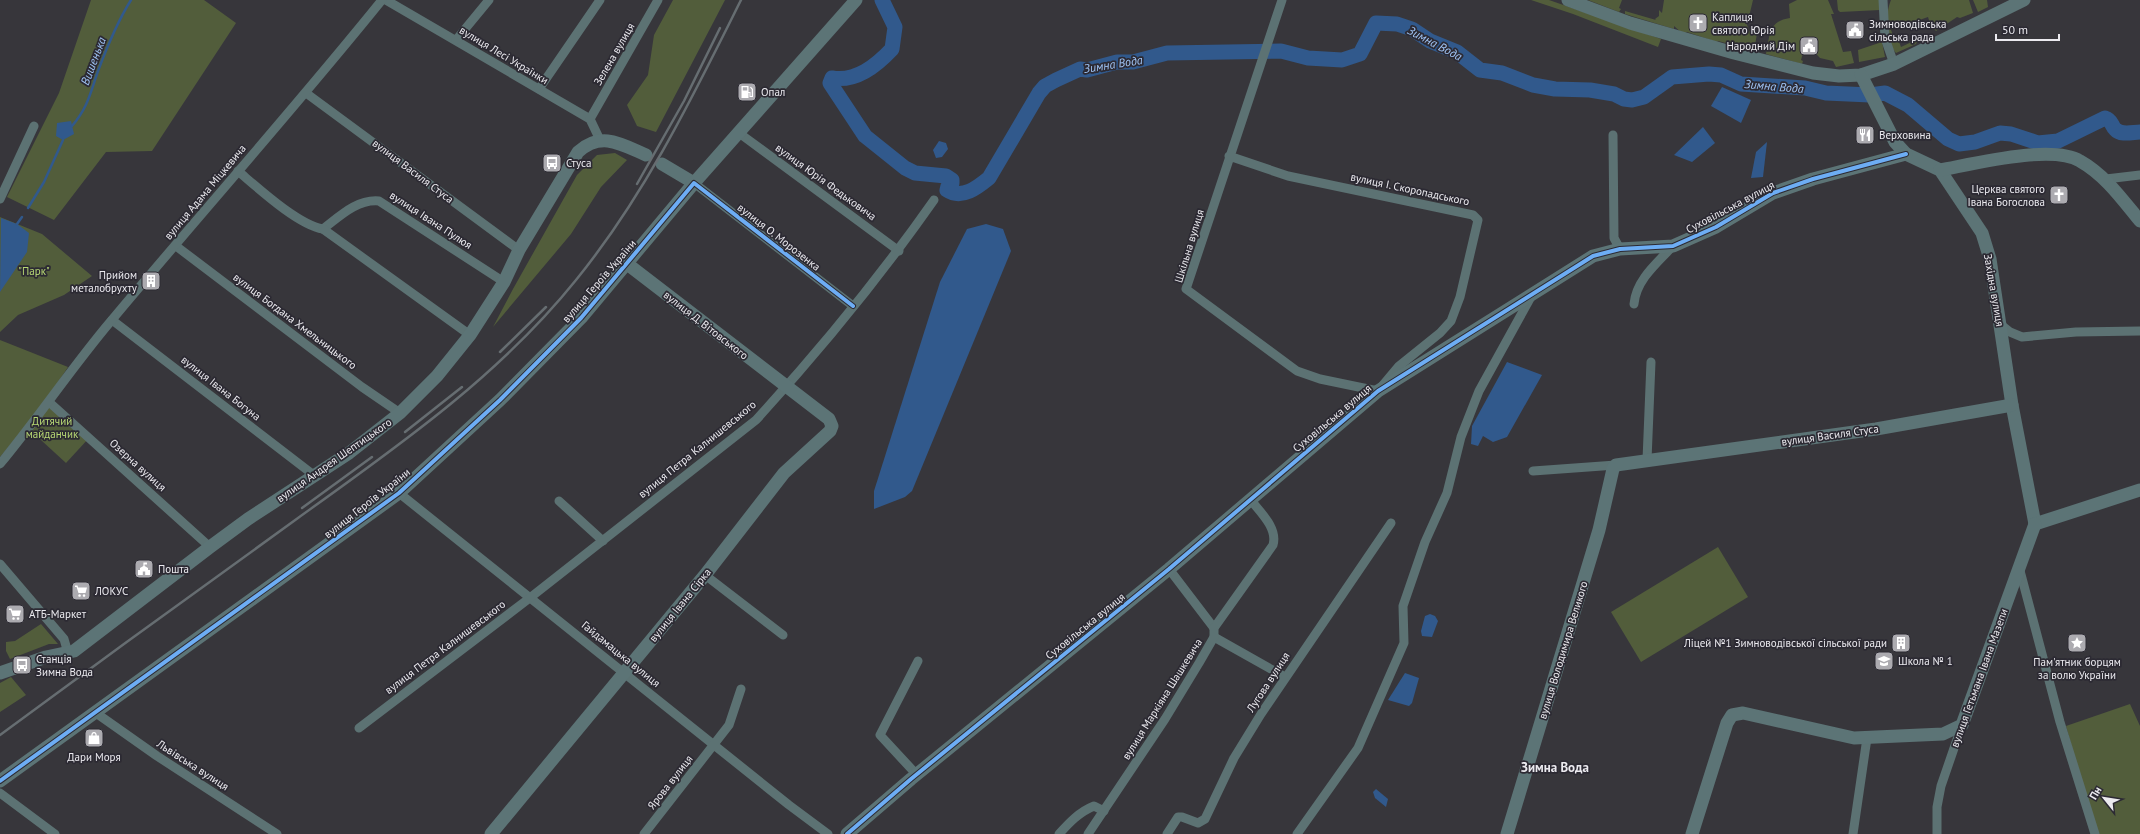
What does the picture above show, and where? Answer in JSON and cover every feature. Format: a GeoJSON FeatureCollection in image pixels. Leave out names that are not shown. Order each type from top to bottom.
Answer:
{"type":"FeatureCollection","features":[{"type":"Feature","properties":{"kind":"street","name":"вулиця Адама Міцкевича"},"geometry":{"type":"LineString","coordinates":[[0,464],[49,402],[63,380],[112,320],[306,93],[382,0]]}},
{"type":"Feature","properties":{"kind":"street","name":"вулиця Лесі Українки"},"geometry":{"type":"LineString","coordinates":[[386,0],[590,119]]}},
{"type":"Feature","properties":{"kind":"street"},"geometry":{"type":"LineString","coordinates":[[456,40],[489,0]]}},
{"type":"Feature","properties":{"kind":"street"},"geometry":{"type":"LineString","coordinates":[[539,89],[600,0]]}},
{"type":"Feature","properties":{"kind":"street","name":"Зелена вулиця"},"geometry":{"type":"LineString","coordinates":[[590,119],[658,0]]}},
{"type":"Feature","properties":{"kind":"street","name":"вулиця Героїв України"},"geometry":{"type":"LineString","coordinates":[[0,781],[399,493],[500,400],[580,318],[694,183],[856,0]]}},
{"type":"Feature","properties":{"kind":"street","name":"Шкільна вулиця"},"geometry":{"type":"LineString","coordinates":[[1282,0],[1186,289],[1297,371],[1320,379],[1378,391]]}},
{"type":"Feature","properties":{"kind":"street"},"geometry":{"type":"LineString","coordinates":[[1568,0],[1630,23],[1813,73],[1839,76],[1861,76],[1894,64],[2024,0]]}},
{"type":"Feature","properties":{"kind":"street"},"geometry":{"type":"LineString","coordinates":[[1883,0],[1885,38],[1894,64]]}},
{"type":"Feature","properties":{"kind":"street"},"geometry":{"type":"LineString","coordinates":[[1861,76],[1895,142],[1906,154],[1940,170],[2010,157],[2055,154],[2066,155],[2080,160],[2106,179],[2140,221]]}},
{"type":"Feature","properties":{"kind":"street","name":"вулиця Василя Стуса"},"geometry":{"type":"LineString","coordinates":[[306,93],[520,250]]}},
{"type":"Feature","properties":{"kind":"street"},"geometry":{"type":"LineString","coordinates":[[590,119],[600,140],[618,143],[646,155]]}},
{"type":"Feature","properties":{"kind":"street"},"geometry":{"type":"LineString","coordinates":[[0,199],[34,126]]}},
{"type":"Feature","properties":{"kind":"street","name":"вулиця Юрія Федьковича"},"geometry":{"type":"LineString","coordinates":[[739,133],[899,250]]}},
{"type":"Feature","properties":{"kind":"street"},"geometry":{"type":"LineString","coordinates":[[1613,135],[1614,238],[1620,250]]}},
{"type":"Feature","properties":{"kind":"street","name":"вулиця Андрея Шептицького"},"geometry":{"type":"LineString","coordinates":[[0,673],[46,657],[74,651],[248,519],[315,476],[400,413],[437,376],[470,335],[504,282],[520,250],[578,152],[587,144],[600,140]]}},
{"type":"Feature","properties":{"kind":"street","name":"Суховільська вулиця"},"geometry":{"type":"LineString","coordinates":[[847,834],[1169,569],[1378,391],[1593,256],[1620,250],[1673,246],[1716,227],[1773,193],[1821,177],[1906,154]]}},
{"type":"Feature","properties":{"kind":"street","name":"вулиця І. Скоропадського"},"geometry":{"type":"LineString","coordinates":[[1229,156],[1288,176],[1473,215],[1478,220],[1460,297],[1451,321],[1440,333],[1399,366],[1378,391]]}},
{"type":"Feature","properties":{"kind":"street"},"geometry":{"type":"LineString","coordinates":[[662,164],[694,183]]}},
{"type":"Feature","properties":{"kind":"street","name":"Західна вулиця"},"geometry":{"type":"LineString","coordinates":[[1940,170],[1982,234],[1990,259],[2012,405],[2035,524]]}},
{"type":"Feature","properties":{"kind":"street"},"geometry":{"type":"LineString","coordinates":[[238,171],[298,218],[316,228],[323,229],[470,335]]}},
{"type":"Feature","properties":{"kind":"street"},"geometry":{"type":"LineString","coordinates":[[2106,179],[2140,175]]}},
{"type":"Feature","properties":{"kind":"street","name":"вулиця О. Морозенка"},"geometry":{"type":"LineString","coordinates":[[694,183],[853,306]]}},
{"type":"Feature","properties":{"kind":"street","name":"вулиця Петра Калнишевського"},"geometry":{"type":"LineString","coordinates":[[359,728],[531,597],[756,420],[786,387],[899,250],[934,200]]}},
{"type":"Feature","properties":{"kind":"street","name":"вулиця Івана Пулюя"},"geometry":{"type":"LineString","coordinates":[[323,229],[353,206],[365,202],[379,201],[504,282]]}},
{"type":"Feature","properties":{"kind":"street","name":"вулиця Богдана Хмельницького"},"geometry":{"type":"LineString","coordinates":[[176,246],[362,387],[400,413]]}},
{"type":"Feature","properties":{"kind":"street"},"geometry":{"type":"LineString","coordinates":[[1634,304],[1635,294],[1645,276],[1673,246]]}},
{"type":"Feature","properties":{"kind":"street","name":"вулиця Д. Вітовського"},"geometry":{"type":"LineString","coordinates":[[626,264],[786,387]]}},
{"type":"Feature","properties":{"kind":"street"},"geometry":{"type":"LineString","coordinates":[[1297,834],[1358,748],[1404,643],[1403,606],[1425,542],[1447,493],[1461,437],[1479,392],[1532,294]]}},
{"type":"Feature","properties":{"kind":"street","name":"вулиця Івана Богуна"},"geometry":{"type":"LineString","coordinates":[[112,320],[315,476]]}},
{"type":"Feature","properties":{"kind":"street"},"geometry":{"type":"LineString","coordinates":[[2000,324],[2010,332],[2022,337],[2076,332],[2140,331]]}},
{"type":"Feature","properties":{"kind":"street"},"geometry":{"type":"LineString","coordinates":[[1647,460],[1651,362]]}},
{"type":"Feature","properties":{"kind":"street","name":"вулиця Івана Сірка"},"geometry":{"type":"LineString","coordinates":[[491,834],[706,575],[784,473],[830,432],[832,426],[828,419],[786,387]]}},
{"type":"Feature","properties":{"kind":"street","name":"Озерна вулиця"},"geometry":{"type":"LineString","coordinates":[[49,402],[210,547]]}},
{"type":"Feature","properties":{"kind":"street","name":"вулиця Василя Стуса"},"geometry":{"type":"LineString","coordinates":[[1533,471],[1616,465],[1876,429],[2012,405]]}},
{"type":"Feature","properties":{"kind":"street","name":"вулиця Володимира Великого"},"geometry":{"type":"LineString","coordinates":[[1507,834],[1600,530],[1613,469],[1616,465]]}},
{"type":"Feature","properties":{"kind":"street"},"geometry":{"type":"LineString","coordinates":[[2035,524],[2140,490]]}},
{"type":"Feature","properties":{"kind":"street","name":"Гайдамацька вулиця"},"geometry":{"type":"LineString","coordinates":[[399,493],[531,597],[789,805],[828,834]]}},
{"type":"Feature","properties":{"kind":"street"},"geometry":{"type":"LineString","coordinates":[[1169,569],[1214,628],[1273,545],[1275,538],[1272,529],[1250,499]]}},
{"type":"Feature","properties":{"kind":"street"},"geometry":{"type":"LineString","coordinates":[[559,501],[603,541]]}},
{"type":"Feature","properties":{"kind":"street","name":"Лугова вулиця"},"geometry":{"type":"LineString","coordinates":[[1167,834],[1178,817],[1198,823],[1205,819],[1234,758],[1285,676],[1391,523]]}},
{"type":"Feature","properties":{"kind":"street","name":"вулиця Гетьмана Івана Мазепи"},"geometry":{"type":"LineString","coordinates":[[1937,834],[1937,807],[1942,786],[1962,725],[2035,524]]}},
{"type":"Feature","properties":{"kind":"street"},"geometry":{"type":"LineString","coordinates":[[0,564],[64,639],[68,653]]}},
{"type":"Feature","properties":{"kind":"street"},"geometry":{"type":"LineString","coordinates":[[2019,567],[2060,722],[2095,834]]}},
{"type":"Feature","properties":{"kind":"street"},"geometry":{"type":"LineString","coordinates":[[706,575],[783,635]]}},
{"type":"Feature","properties":{"kind":"street","name":"вулиця Маркіяна Шашкевича"},"geometry":{"type":"LineString","coordinates":[[1088,834],[1165,719],[1214,637],[1214,628]]}},
{"type":"Feature","properties":{"kind":"street"},"geometry":{"type":"LineString","coordinates":[[1214,637],[1285,676]]}},
{"type":"Feature","properties":{"kind":"street"},"geometry":{"type":"LineString","coordinates":[[917,775],[880,735],[918,661]]}},
{"type":"Feature","properties":{"kind":"street","name":"Ярова вулиця"},"geometry":{"type":"LineString","coordinates":[[644,834],[714,745],[733,716],[741,689]]}},
{"type":"Feature","properties":{"kind":"street","name":"Львівська вулиця"},"geometry":{"type":"LineString","coordinates":[[96,713],[157,756],[277,834]]}},
{"type":"Feature","properties":{"kind":"street"},"geometry":{"type":"LineString","coordinates":[[1692,834],[1728,723],[1732,715],[1743,713],[1838,736],[1868,738],[1943,734],[1953,731],[1962,725]]}},
{"type":"Feature","properties":{"kind":"street"},"geometry":{"type":"LineString","coordinates":[[1853,834],[1868,738]]}},
{"type":"Feature","properties":{"kind":"street"},"geometry":{"type":"LineString","coordinates":[[0,793],[55,834]]}},
{"type":"Feature","properties":{"kind":"street"},"geometry":{"type":"LineString","coordinates":[[1059,834],[1076,816],[1090,808],[1094,806],[1104,811]]}},
{"type":"Feature","properties":{"kind":"green space"},"geometry":{"type":"Polygon","coordinates":[[[91,0],[204,0],[236,23],[152,151],[106,152],[54,220],[7,197],[59,93],[91,0]]]}},
{"type":"Feature","properties":{"kind":"green space"},"geometry":{"type":"Polygon","coordinates":[[[673,0],[725,0],[656,132],[637,126],[627,105],[648,75],[654,35],[673,0]]]}},
{"type":"Feature","properties":{"kind":"green space"},"geometry":{"type":"Polygon","coordinates":[[[1531,0],[1549,0],[1661,39],[1658,47],[1573,14],[1531,0]]]}},
{"type":"Feature","properties":{"kind":"green space"},"geometry":{"type":"Polygon","coordinates":[[[1588,0],[1622,0],[1619,8],[1621,9],[1619,12],[1588,0]]]}},
{"type":"Feature","properties":{"kind":"green space"},"geometry":{"type":"Polygon","coordinates":[[[1664,0],[1753,0],[1747,25],[1750,32],[1757,34],[1754,50],[1717,42],[1687,32],[1683,34],[1674,26],[1674,29],[1625,14],[1625,11],[1656,20],[1655,19],[1659,16],[1659,10],[1662,13],[1664,0]]]}},
{"type":"Feature","properties":{"kind":"green space"},"geometry":{"type":"Polygon","coordinates":[[[1797,0],[1828,0],[1834,14],[1831,14],[1843,52],[1851,51],[1854,63],[1836,67],[1833,61],[1820,58],[1806,43],[1801,60],[1803,61],[1802,64],[1766,54],[1771,30],[1778,22],[1790,18],[1789,4],[1797,0]]]}},
{"type":"Feature","properties":{"kind":"green space"},"geometry":{"type":"Polygon","coordinates":[[[1837,0],[1881,0],[1880,10],[1840,12],[1838,10],[1837,0]]]}},
{"type":"Feature","properties":{"kind":"green space"},"geometry":{"type":"Polygon","coordinates":[[[1891,0],[1969,0],[1973,13],[1960,18],[1957,17],[1936,31],[1934,29],[1932,30],[1928,17],[1891,30],[1893,35],[1896,34],[1901,47],[1918,39],[1916,44],[1896,53],[1892,48],[1887,27],[1888,12],[1891,0]]]}},
{"type":"Feature","properties":{"kind":"green space"},"geometry":{"type":"Polygon","coordinates":[[[1973,0],[1987,0],[1988,7],[1978,12],[1973,0]]]}},
{"type":"Feature","properties":{"kind":"green space"},"geometry":{"type":"Polygon","coordinates":[[[1882,42],[1885,57],[1859,62],[1858,50],[1882,42]]]}},
{"type":"Feature","properties":{"kind":"green space"},"geometry":{"type":"Polygon","coordinates":[[[615,153],[627,160],[601,187],[571,234],[493,327],[577,175],[597,155],[615,153]]]}},
{"type":"Feature","properties":{"kind":"green space","name":"\"Парк\""},"geometry":{"type":"Polygon","coordinates":[[[0,217],[42,234],[92,276],[64,295],[18,315],[0,332],[0,217]]]}},
{"type":"Feature","properties":{"kind":"green space"},"geometry":{"type":"Polygon","coordinates":[[[0,340],[68,367],[41,408],[0,457],[0,340]]]}},
{"type":"Feature","properties":{"kind":"green space","name":"Дитячий майданчик"},"geometry":{"type":"Polygon","coordinates":[[[49,402],[89,438],[66,463],[29,429],[49,402]]]}},
{"type":"Feature","properties":{"kind":"green space"},"geometry":{"type":"Polygon","coordinates":[[[1718,547],[1748,597],[1641,662],[1611,612],[1718,547]]]}},
{"type":"Feature","properties":{"kind":"green space"},"geometry":{"type":"Polygon","coordinates":[[[41,624],[58,644],[49,644],[10,659],[6,651],[6,642],[15,641],[41,624]]]}},
{"type":"Feature","properties":{"kind":"green space"},"geometry":{"type":"Polygon","coordinates":[[[11,677],[26,695],[0,712],[0,683],[11,677]]]}},
{"type":"Feature","properties":{"kind":"green space"},"geometry":{"type":"Polygon","coordinates":[[[2130,704],[2140,726],[2140,834],[2096,834],[2066,726],[2130,704]]]}},
{"type":"Feature","properties":{"kind":"water"},"geometry":{"type":"Polygon","coordinates":[[[1722,87],[1751,100],[1741,123],[1711,106],[1722,87]]]}},
{"type":"Feature","properties":{"kind":"water"},"geometry":{"type":"Polygon","coordinates":[[[71,121],[74,134],[63,140],[56,136],[57,123],[71,121]]]}},
{"type":"Feature","properties":{"kind":"water"},"geometry":{"type":"Polygon","coordinates":[[[1703,127],[1715,143],[1692,162],[1674,155],[1703,127]]]}},
{"type":"Feature","properties":{"kind":"water"},"geometry":{"type":"Polygon","coordinates":[[[939,141],[946,143],[948,149],[942,157],[936,158],[933,150],[939,141]]]}},
{"type":"Feature","properties":{"kind":"water"},"geometry":{"type":"Polygon","coordinates":[[[1767,142],[1763,177],[1751,178],[1756,152],[1767,142]]]}},
{"type":"Feature","properties":{"kind":"water"},"geometry":{"type":"Polygon","coordinates":[[[1,218],[17,224],[29,233],[27,252],[0,292],[1,218]]]}},
{"type":"Feature","properties":{"kind":"water"},"geometry":{"type":"Polygon","coordinates":[[[986,224],[1003,229],[1011,251],[912,491],[905,497],[874,509],[874,491],[940,282],[967,229],[986,224]]]}},
{"type":"Feature","properties":{"kind":"water"},"geometry":{"type":"Polygon","coordinates":[[[1507,362],[1542,375],[1507,437],[1493,442],[1483,436],[1478,446],[1471,444],[1472,426],[1507,362]]]}},
{"type":"Feature","properties":{"kind":"water"},"geometry":{"type":"Polygon","coordinates":[[[1430,614],[1435,616],[1438,621],[1432,637],[1422,636],[1421,631],[1425,616],[1430,614]]]}},
{"type":"Feature","properties":{"kind":"water"},"geometry":{"type":"Polygon","coordinates":[[[1405,673],[1419,678],[1412,703],[1409,706],[1388,700],[1405,673]]]}},
{"type":"Feature","properties":{"kind":"water"},"geometry":{"type":"Polygon","coordinates":[[[1376,789],[1388,799],[1386,807],[1375,798],[1373,792],[1376,789]]]}},
{"type":"Feature","properties":{"kind":"waterway","name":"Вишенька"},"geometry":{"type":"LineString","coordinates":[[72,126],[82,113],[109,44],[121,17],[131,0]]}},
{"type":"Feature","properties":{"kind":"waterway","name":"Зимна Вода"},"geometry":{"type":"LineString","coordinates":[[882,0],[895,27],[892,49],[872,67],[865,71],[849,78],[832,78],[830,83],[865,136],[905,168],[915,173],[946,176],[952,180],[952,183],[948,186],[947,190],[958,194],[970,191],[989,178],[1039,93],[1045,86],[1080,69],[1087,70],[1117,62],[1133,62],[1167,53],[1281,51],[1308,58],[1342,60],[1360,54],[1376,23],[1397,24],[1412,29],[1430,41],[1457,52],[1480,70],[1502,73],[1533,85],[1555,89],[1590,90],[1614,94],[1624,99],[1632,100],[1644,97],[1672,77],[1709,74],[1721,75],[1741,84],[1805,88],[1826,93],[1870,95],[1885,93],[1908,105],[1948,139],[1959,144],[1975,142],[2000,133],[2011,134],[2038,143],[2058,141],[2105,118],[2109,120],[2115,129],[2120,132],[2140,132]]}},
{"type":"Feature","properties":{"kind":"waterway","name":"Вишенька"},"geometry":{"type":"LineString","coordinates":[[28,208],[44,182],[63,140]]}},
{"type":"Feature","properties":{"kind":"waterway","name":"Вишенька"},"geometry":{"type":"LineString","coordinates":[[17,224],[22,217]]}},
{"type":"Feature","properties":{"kind":"railway"},"geometry":{"type":"LineString","coordinates":[[0,735],[409,437],[480,379],[514,348],[546,315],[576,280],[601,248],[624,214],[666,145],[741,0]]}},
{"type":"Feature","properties":{"kind":"railway"},"geometry":{"type":"LineString","coordinates":[[637,184],[684,101],[720,28]]}},
{"type":"Feature","properties":{"kind":"railway"},"geometry":{"type":"LineString","coordinates":[[500,352],[546,307]]}},
{"type":"Feature","properties":{"kind":"railway"},"geometry":{"type":"LineString","coordinates":[[405,432],[462,387]]}},
{"type":"Feature","properties":{"kind":"railway"},"geometry":{"type":"LineString","coordinates":[[302,508],[372,457]]}},
{"type":"Feature","properties":{"kind":"cycle path"},"geometry":{"type":"LineString","coordinates":[[847,834],[911,779],[1169,569],[1378,391],[1593,256],[1620,249],[1673,246],[1716,227],[1773,193],[1813,179],[1906,154]]}},
{"type":"Feature","properties":{"kind":"cycle path"},"geometry":{"type":"LineString","coordinates":[[0,781],[399,493],[500,400],[581,318],[694,183],[853,306]]}},
{"type":"Feature","properties":{"kind":"place","name":"Каплиця святого Юрія"},"geometry":{"type":"Point","coordinates":[1698,23]}},
{"type":"Feature","properties":{"kind":"place","name":"Зимноводівська сільська рада"},"geometry":{"type":"Point","coordinates":[1855,30]}},
{"type":"Feature","properties":{"kind":"place","name":"Народний Дім"},"geometry":{"type":"Point","coordinates":[1809,46]}},
{"type":"Feature","properties":{"kind":"place","name":"Опал"},"geometry":{"type":"Point","coordinates":[747,92]}},
{"type":"Feature","properties":{"kind":"place","name":"Верховина"},"geometry":{"type":"Point","coordinates":[1865,135]}},
{"type":"Feature","properties":{"kind":"place","name":"Стуса"},"geometry":{"type":"Point","coordinates":[552,163]}},
{"type":"Feature","properties":{"kind":"place","name":"Церква святого Івана Богослова"},"geometry":{"type":"Point","coordinates":[2059,195]}},
{"type":"Feature","properties":{"kind":"place","name":"Прийом металобрухту"},"geometry":{"type":"Point","coordinates":[151,281]}},
{"type":"Feature","properties":{"kind":"place","name":"Пошта"},"geometry":{"type":"Point","coordinates":[144,569]}},
{"type":"Feature","properties":{"kind":"place","name":"ЛОКУС"},"geometry":{"type":"Point","coordinates":[81,591]}},
{"type":"Feature","properties":{"kind":"place","name":"АТБ-Маркет"},"geometry":{"type":"Point","coordinates":[15,614]}},
{"type":"Feature","properties":{"kind":"place","name":"Ліцей №1 Зимноводівської сільської ради"},"geometry":{"type":"Point","coordinates":[1901,643]}},
{"type":"Feature","properties":{"kind":"place","name":"Пам'ятник борцям за волю України"},"geometry":{"type":"Point","coordinates":[2077,643]}},
{"type":"Feature","properties":{"kind":"place","name":"Школа № 1"},"geometry":{"type":"Point","coordinates":[1884,661]}},
{"type":"Feature","properties":{"kind":"place","name":"Станція Зимна Вода"},"geometry":{"type":"Point","coordinates":[22,665]}},
{"type":"Feature","properties":{"kind":"place","name":"Дари Моря"},"geometry":{"type":"Point","coordinates":[94,738]}},
{"type":"Feature","properties":{"kind":"district","name":"Зимна Вода"},"geometry":{"type":"Point","coordinates":[1555,767]}}]}
